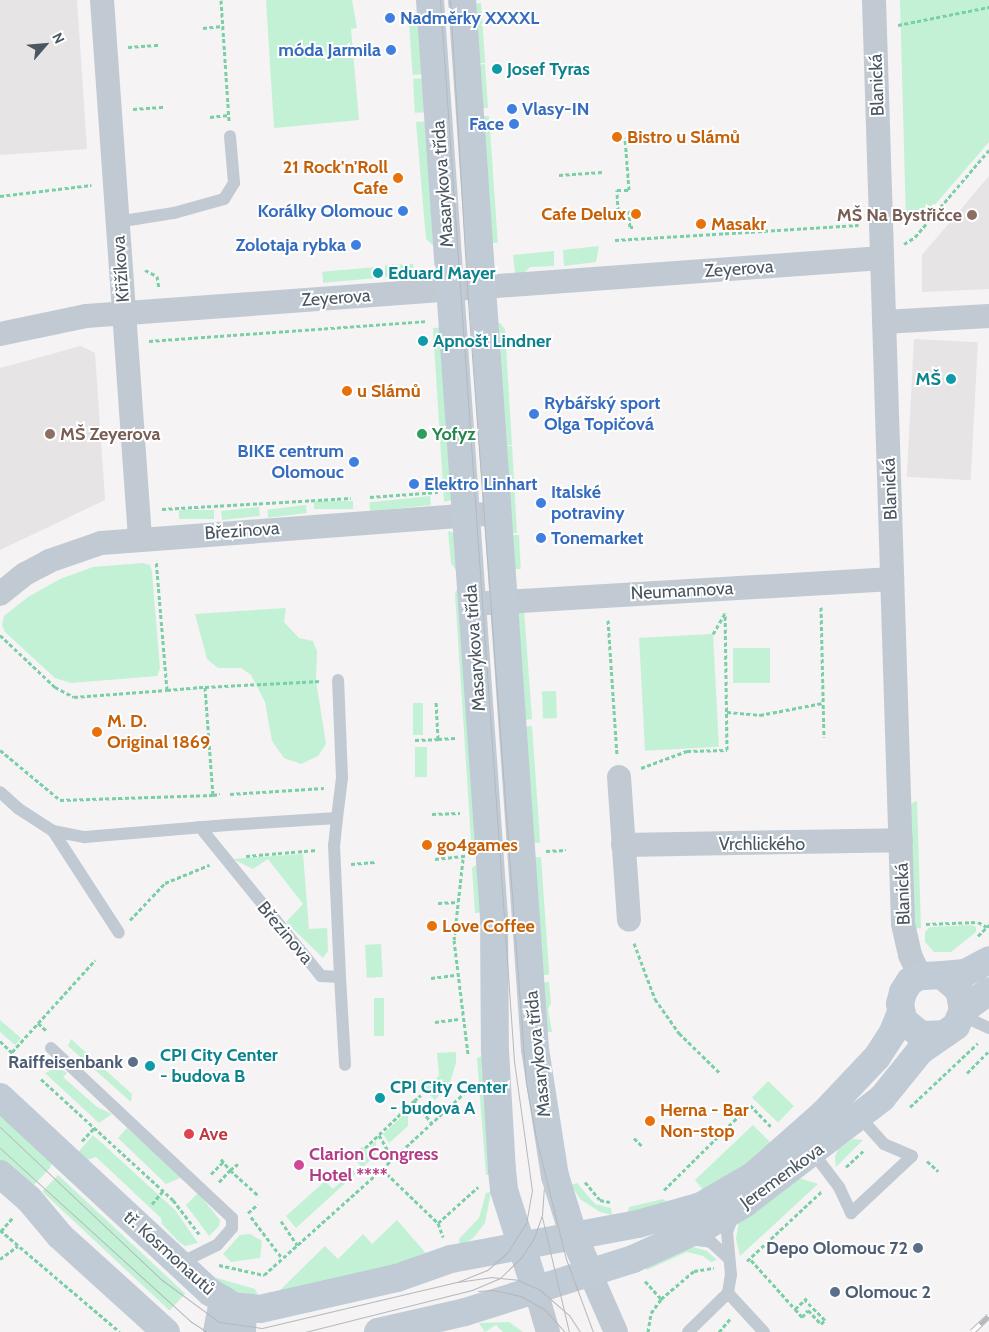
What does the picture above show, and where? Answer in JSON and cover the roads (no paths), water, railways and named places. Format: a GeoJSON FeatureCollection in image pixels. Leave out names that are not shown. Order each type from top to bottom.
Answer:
{"type":"FeatureCollection","features":[{"type":"Feature","properties":{"kind":"street","name":"Křižíkova"},"geometry":{"type":"LineString","coordinates":[[102,0],[140,538]]}},
{"type":"Feature","properties":{"kind":"street","name":"Masarykova třída"},"geometry":{"type":"LineString","coordinates":[[430,0],[450,290],[456,516],[472,604],[494,917],[494,1050],[502,1170],[504,1190],[536,1291]]}},
{"type":"Feature","properties":{"kind":"street","name":"Masarykova třída"},"geometry":{"type":"LineString","coordinates":[[462,0],[535,1048],[555,1176],[574,1237]]}},
{"type":"Feature","properties":{"kind":"street","name":"Blanická"},"geometry":{"type":"LineString","coordinates":[[874,0],[904,933],[931,975]]}},
{"type":"Feature","properties":{"kind":"street","name":"Zeyerova"},"geometry":{"type":"LineString","coordinates":[[0,334],[52,321],[124,313],[882,258]]}},
{"type":"Feature","properties":{"kind":"street"},"geometry":{"type":"LineString","coordinates":[[884,322],[989,316]]}},
{"type":"Feature","properties":{"kind":"street","name":"Březinova"},"geometry":{"type":"LineString","coordinates":[[0,594],[25,574],[75,550],[101,543],[140,538],[498,513]]}},
{"type":"Feature","properties":{"kind":"street","name":"Neumannova"},"geometry":{"type":"LineString","coordinates":[[472,604],[892,579]]}},
{"type":"Feature","properties":{"kind":"street"},"geometry":{"type":"LineString","coordinates":[[618,776],[629,920]]}},
{"type":"Feature","properties":{"kind":"street","name":"Vrchlického"},"geometry":{"type":"LineString","coordinates":[[623,845],[901,840]]}},
{"type":"Feature","properties":{"kind":"street"},"geometry":{"type":"LineString","coordinates":[[931,975],[964,973],[989,960]]}},
{"type":"Feature","properties":{"kind":"street"},"geometry":{"type":"LineString","coordinates":[[901,1012],[908,1026],[921,1035],[956,1020],[960,990],[931,975]]}},
{"type":"Feature","properties":{"kind":"street","name":"Jeremenkova"},"geometry":{"type":"LineString","coordinates":[[522,1247],[668,1217],[701,1206],[754,1174],[817,1119],[877,1057],[893,1032],[901,1012],[903,992],[910,981],[931,975]]}},
{"type":"Feature","properties":{"kind":"street","name":"Jeremenkova"},"geometry":{"type":"LineString","coordinates":[[590,1273],[675,1242],[738,1208],[812,1154],[896,1085],[920,1051],[979,1002],[989,991]]}},
{"type":"Feature","properties":{"kind":"street","name":"tř. Kosmonautů"},"geometry":{"type":"LineString","coordinates":[[0,1096],[236,1314]]}},
{"type":"Feature","properties":{"kind":"street"},"geometry":{"type":"LineString","coordinates":[[0,1174],[29,1199],[60,1236],[166,1332]]}},
{"type":"Feature","properties":{"kind":"street"},"geometry":{"type":"LineString","coordinates":[[574,1237],[616,1332]]}},
{"type":"Feature","properties":{"kind":"street"},"geometry":{"type":"LineString","coordinates":[[218,1332],[236,1314],[284,1305],[397,1278],[451,1259],[522,1247]]}},
{"type":"Feature","properties":{"kind":"street"},"geometry":{"type":"LineString","coordinates":[[378,1332],[536,1291],[590,1273]]}},
{"type":"Feature","properties":{"kind":"street"},"geometry":{"type":"LineString","coordinates":[[536,1291],[548,1332]]}},
{"type":"Feature","properties":{"kind":"lane"},"geometry":{"type":"LineString","coordinates":[[117,222],[174,213],[224,200],[234,183],[230,136]]}},
{"type":"Feature","properties":{"kind":"lane","name":"Březinova"},"geometry":{"type":"LineString","coordinates":[[338,680],[342,796],[334,845],[345,1065]]}},
{"type":"Feature","properties":{"kind":"lane"},"geometry":{"type":"LineString","coordinates":[[0,792],[19,809],[53,830],[84,837],[337,818]]}},
{"type":"Feature","properties":{"kind":"lane","name":"Březinova"},"geometry":{"type":"LineString","coordinates":[[200,827],[320,976],[340,977]]}},
{"type":"Feature","properties":{"kind":"lane"},"geometry":{"type":"LineString","coordinates":[[53,830],[119,933]]}},
{"type":"Feature","properties":{"kind":"lane"},"geometry":{"type":"LineString","coordinates":[[956,1020],[989,1028]]}},
{"type":"Feature","properties":{"kind":"lane"},"geometry":{"type":"LineString","coordinates":[[51,1048],[232,1218],[232,1228],[217,1245],[188,1259],[177,1260]]}},
{"type":"Feature","properties":{"kind":"lane"},"geometry":{"type":"LineString","coordinates":[[844,1109],[860,1116],[884,1144],[912,1156],[851,1213],[839,1186],[812,1154],[817,1119],[844,1109]]}},
{"type":"Feature","properties":{"kind":"lane"},"geometry":{"type":"LineString","coordinates":[[688,1332],[728,1293],[731,1284],[724,1262],[726,1232],[738,1208]]}},
{"type":"Feature","properties":{"kind":"lane"},"geometry":{"type":"LineString","coordinates":[[675,1242],[695,1238],[704,1240],[724,1262]]}},
{"type":"Feature","properties":{"kind":"lane"},"geometry":{"type":"LineString","coordinates":[[728,1293],[764,1332]]}},
{"type":"Feature","properties":{"kind":"tram line"},"geometry":{"type":"LineString","coordinates":[[440,0],[514,1061],[532,1190],[526,1223],[508,1252],[487,1270],[457,1282]]}},
{"type":"Feature","properties":{"kind":"tram line"},"geometry":{"type":"LineString","coordinates":[[450,0],[467,288],[526,1083],[536,1138],[566,1259],[593,1332]]}},
{"type":"Feature","properties":{"kind":"tram line"},"geometry":{"type":"LineString","coordinates":[[0,1127],[162,1280],[219,1322],[262,1328],[457,1282],[491,1277],[518,1280],[540,1290],[569,1315],[580,1332]]}},
{"type":"Feature","properties":{"kind":"tram line"},"geometry":{"type":"LineString","coordinates":[[0,1148],[190,1321],[207,1332]]}},
{"type":"Feature","properties":{"kind":"tram line"},"geometry":{"type":"LineString","coordinates":[[305,1332],[472,1290],[500,1278],[521,1258],[534,1238],[542,1215],[544,1189]]}},
{"type":"Feature","properties":{"kind":"tram line"},"geometry":{"type":"LineString","coordinates":[[542,1217],[569,1332]]}},
{"type":"Feature","properties":{"kind":"tram line"},"geometry":{"type":"LineString","coordinates":[[478,1291],[494,1290],[521,1296],[545,1310],[565,1332]]}},
{"type":"Feature","properties":{"kind":"railway"},"geometry":{"type":"LineString","coordinates":[[972,1332],[989,1316]]}},
{"type":"Feature","properties":{"kind":"place","name":"Nadměrky XXXXL"},"geometry":{"type":"Point","coordinates":[390,18]}},
{"type":"Feature","properties":{"kind":"place","name":"móda Jarmila"},"geometry":{"type":"Point","coordinates":[391,50]}},
{"type":"Feature","properties":{"kind":"place","name":"Josef Tyras"},"geometry":{"type":"Point","coordinates":[497,69]}},
{"type":"Feature","properties":{"kind":"place","name":"Vlasy-IN"},"geometry":{"type":"Point","coordinates":[512,109]}},
{"type":"Feature","properties":{"kind":"place","name":"Face"},"geometry":{"type":"Point","coordinates":[514,124]}},
{"type":"Feature","properties":{"kind":"place","name":"Bistro u Slámů"},"geometry":{"type":"Point","coordinates":[617,137]}},
{"type":"Feature","properties":{"kind":"place","name":"21 Rock'n'Roll Cafe"},"geometry":{"type":"Point","coordinates":[398,178]}},
{"type":"Feature","properties":{"kind":"place","name":"Korálky Olomouc"},"geometry":{"type":"Point","coordinates":[403,211]}},
{"type":"Feature","properties":{"kind":"place","name":"Cafe Delux"},"geometry":{"type":"Point","coordinates":[636,214]}},
{"type":"Feature","properties":{"kind":"place","name":"MŠ Na Bystřičce"},"geometry":{"type":"Point","coordinates":[972,215]}},
{"type":"Feature","properties":{"kind":"place","name":"Masakr"},"geometry":{"type":"Point","coordinates":[701,224]}},
{"type":"Feature","properties":{"kind":"place","name":"Zolotaja rybka"},"geometry":{"type":"Point","coordinates":[356,245]}},
{"type":"Feature","properties":{"kind":"place","name":"Eduard Mayer"},"geometry":{"type":"Point","coordinates":[378,273]}},
{"type":"Feature","properties":{"kind":"place","name":"Apnošt Lindner"},"geometry":{"type":"Point","coordinates":[423,341]}},
{"type":"Feature","properties":{"kind":"place","name":"MŠ"},"geometry":{"type":"Point","coordinates":[951,379]}},
{"type":"Feature","properties":{"kind":"place","name":"u Slámů"},"geometry":{"type":"Point","coordinates":[347,391]}},
{"type":"Feature","properties":{"kind":"place","name":"Rybářský sport Olga Topičová"},"geometry":{"type":"Point","coordinates":[534,414]}},
{"type":"Feature","properties":{"kind":"place","name":"MŠ Zeyerova"},"geometry":{"type":"Point","coordinates":[50,434]}},
{"type":"Feature","properties":{"kind":"place","name":"Yofyz"},"geometry":{"type":"Point","coordinates":[422,434]}},
{"type":"Feature","properties":{"kind":"place","name":"BIKE centrum Olomouc"},"geometry":{"type":"Point","coordinates":[354,462]}},
{"type":"Feature","properties":{"kind":"place","name":"Elektro Linhart"},"geometry":{"type":"Point","coordinates":[414,484]}},
{"type":"Feature","properties":{"kind":"place","name":"Italské potraviny"},"geometry":{"type":"Point","coordinates":[541,503]}},
{"type":"Feature","properties":{"kind":"place","name":"Tonemarket"},"geometry":{"type":"Point","coordinates":[541,538]}},
{"type":"Feature","properties":{"kind":"place","name":"M. D. Original 1869"},"geometry":{"type":"Point","coordinates":[97,732]}},
{"type":"Feature","properties":{"kind":"place","name":"go4games"},"geometry":{"type":"Point","coordinates":[427,845]}},
{"type":"Feature","properties":{"kind":"place","name":"Love Coffee"},"geometry":{"type":"Point","coordinates":[432,926]}},
{"type":"Feature","properties":{"kind":"place","name":"Raiffeisenbank"},"geometry":{"type":"Point","coordinates":[133,1062]}},
{"type":"Feature","properties":{"kind":"place","name":"CPI City Center - budova B"},"geometry":{"type":"Point","coordinates":[150,1066]}},
{"type":"Feature","properties":{"kind":"place","name":"CPI City Center - budova A"},"geometry":{"type":"Point","coordinates":[380,1098]}},
{"type":"Feature","properties":{"kind":"place","name":"Herna - Bar Non-stop"},"geometry":{"type":"Point","coordinates":[650,1121]}},
{"type":"Feature","properties":{"kind":"place","name":"Ave"},"geometry":{"type":"Point","coordinates":[189,1134]}},
{"type":"Feature","properties":{"kind":"place","name":"Clarion Congress Hotel ****"},"geometry":{"type":"Point","coordinates":[299,1165]}},
{"type":"Feature","properties":{"kind":"place","name":"Depo Olomouc 72"},"geometry":{"type":"Point","coordinates":[918,1248]}},
{"type":"Feature","properties":{"kind":"place","name":"Olomouc 2"},"geometry":{"type":"Point","coordinates":[835,1292]}}]}
